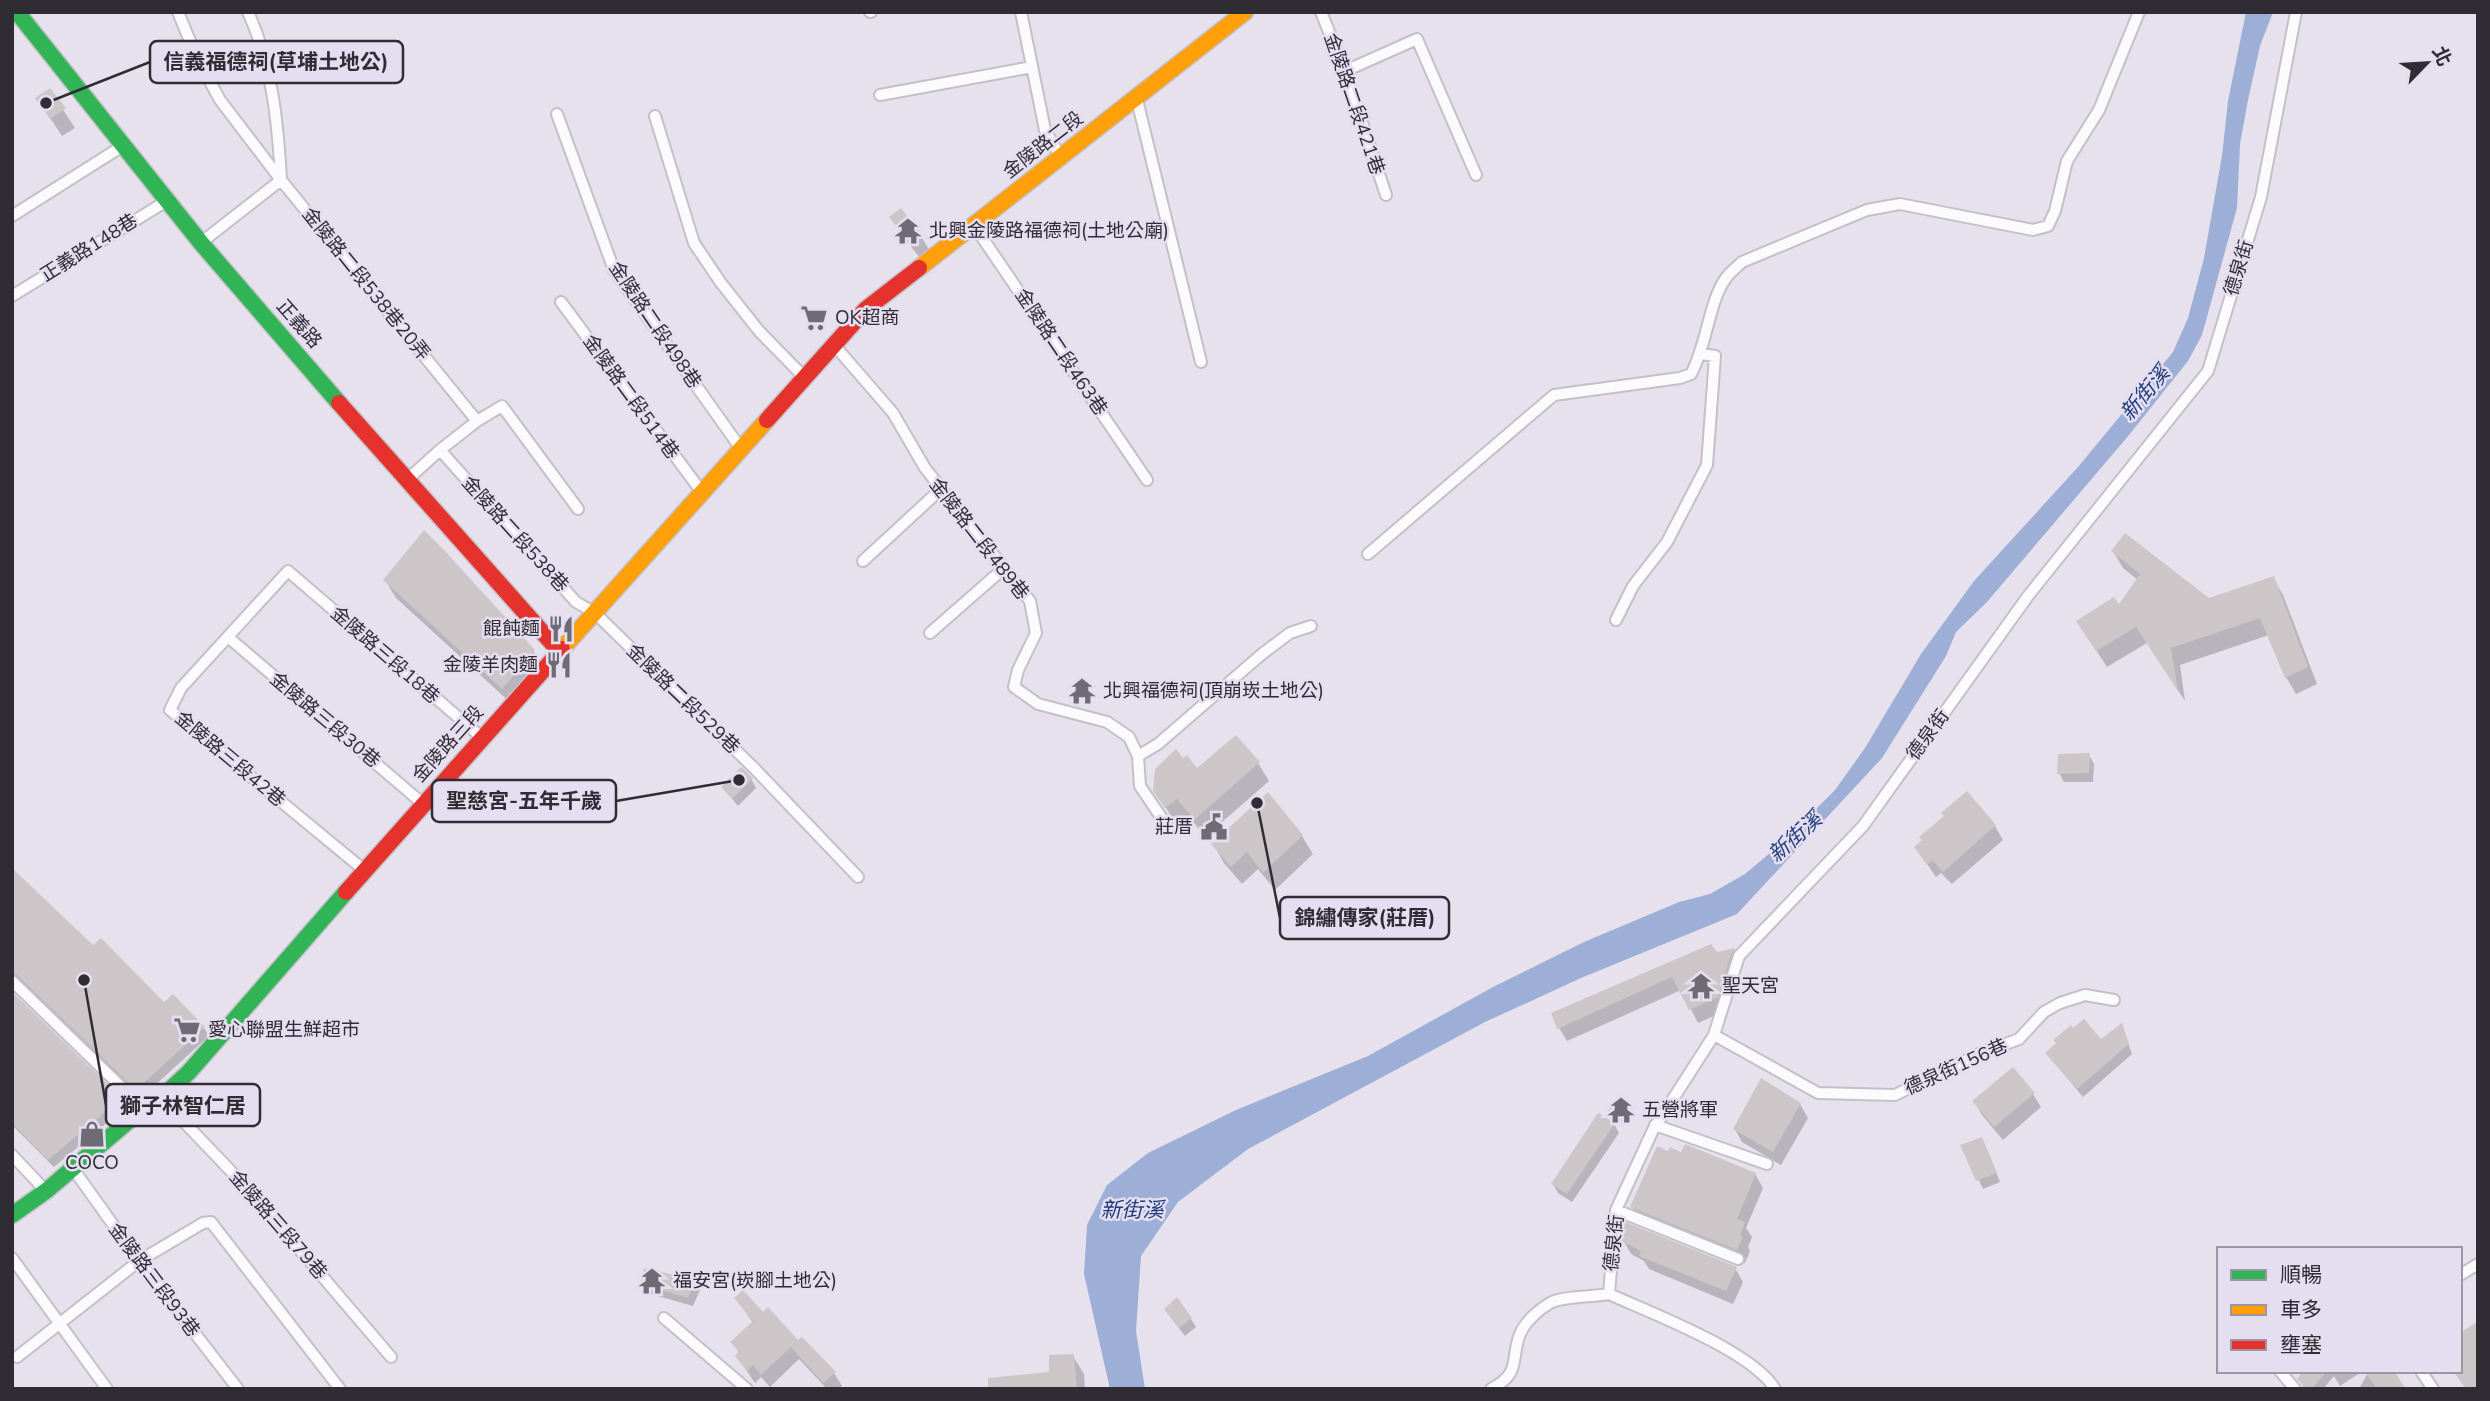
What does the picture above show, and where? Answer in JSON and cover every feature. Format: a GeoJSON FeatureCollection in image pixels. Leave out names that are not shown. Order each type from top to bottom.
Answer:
{"type":"FeatureCollection","features":[{"type":"Feature","properties":{"kind":"main road","name":"正義路"},"geometry":{"type":"LineString","coordinates":[[18,12],[201,243],[406,481],[560,652]]}},
{"type":"Feature","properties":{"kind":"main road","name":"金陵路二段"},"geometry":{"type":"LineString","coordinates":[[866,309],[1062,158],[1244,12]]}},
{"type":"Feature","properties":{"kind":"main road","name":"金陵路三段"},"geometry":{"type":"LineString","coordinates":[[12,1215],[46,1191],[144,1108],[161,1098],[197,1062],[423,804],[866,309]]}},
{"type":"Feature","properties":{"kind":"lane","name":"金陵路二段538巷20弄"},"geometry":{"type":"LineString","coordinates":[[178,12],[197,58],[220,100],[281,180],[477,421]]}},
{"type":"Feature","properties":{"kind":"lane"},"geometry":{"type":"LineString","coordinates":[[201,243],[281,180],[277,114],[257,31],[248,12]]}},
{"type":"Feature","properties":{"kind":"lane"},"geometry":{"type":"LineString","coordinates":[[1021,12],[1045,130],[1062,158]]}},
{"type":"Feature","properties":{"kind":"lane","name":"金陵路二段421巷"},"geometry":{"type":"LineString","coordinates":[[1321,12],[1345,71],[1386,195]]}},
{"type":"Feature","properties":{"kind":"lane"},"geometry":{"type":"LineString","coordinates":[[1368,554],[1555,395],[1680,378],[1691,374],[1701,354],[1719,291],[1726,278],[1742,262],[1867,210],[1900,204],[2033,230],[2048,226],[2067,161],[2099,110],[2139,12]]}},
{"type":"Feature","properties":{"kind":"lane","name":"德泉街"},"geometry":{"type":"LineString","coordinates":[[1491,1389],[1501,1384],[1514,1368],[1520,1335],[1529,1320],[1552,1301],[1609,1294],[1616,1210],[1655,1125],[1714,1035],[1739,956],[1863,826],[2028,596],[2208,371],[2260,197],[2296,12]]}},
{"type":"Feature","properties":{"kind":"lane"},"geometry":{"type":"LineString","coordinates":[[1345,71],[1417,39],[1476,175]]}},
{"type":"Feature","properties":{"kind":"lane"},"geometry":{"type":"LineString","coordinates":[[880,95],[1032,66]]}},
{"type":"Feature","properties":{"kind":"lane"},"geometry":{"type":"LineString","coordinates":[[1136,97],[1201,362]]}},
{"type":"Feature","properties":{"kind":"lane","name":"金陵路二段498巷"},"geometry":{"type":"LineString","coordinates":[[557,114],[614,270],[741,448]]}},
{"type":"Feature","properties":{"kind":"lane"},"geometry":{"type":"LineString","coordinates":[[655,116],[694,243],[759,331],[803,377]]}},
{"type":"Feature","properties":{"kind":"lane"},"geometry":{"type":"LineString","coordinates":[[12,216],[123,145]]}},
{"type":"Feature","properties":{"kind":"lane","name":"正義路148巷"},"geometry":{"type":"LineString","coordinates":[[12,296],[167,201]]}},
{"type":"Feature","properties":{"kind":"lane","name":"金陵路二段463巷"},"geometry":{"type":"LineString","coordinates":[[974,225],[1147,480]]}},
{"type":"Feature","properties":{"kind":"lane","name":"金陵路二段514巷"},"geometry":{"type":"LineString","coordinates":[[561,302],[702,493]]}},
{"type":"Feature","properties":{"kind":"lane","name":"金陵路二段489巷"},"geometry":{"type":"LineString","coordinates":[[833,344],[893,413],[925,468],[1030,601],[1036,633],[1018,670],[1014,687],[1038,704],[1107,722],[1129,737],[1138,756]]}},
{"type":"Feature","properties":{"kind":"lane"},"geometry":{"type":"LineString","coordinates":[[1616,620],[1633,586],[1667,542],[1707,464],[1715,356],[1701,354]]}},
{"type":"Feature","properties":{"kind":"lane"},"geometry":{"type":"LineString","coordinates":[[406,481],[477,421],[502,406],[578,509]]}},
{"type":"Feature","properties":{"kind":"lane","name":"金陵路二段538巷"},"geometry":{"type":"LineString","coordinates":[[440,450],[576,601],[595,613]]}},
{"type":"Feature","properties":{"kind":"lane"},"geometry":{"type":"LineString","coordinates":[[863,561],[941,489]]}},
{"type":"Feature","properties":{"kind":"lane"},"geometry":{"type":"LineString","coordinates":[[930,633],[1003,569]]}},
{"type":"Feature","properties":{"kind":"lane","name":"金陵路三段42巷"},"geometry":{"type":"LineString","coordinates":[[288,571],[181,688],[170,710],[365,871]]}},
{"type":"Feature","properties":{"kind":"lane","name":"金陵路三段18巷"},"geometry":{"type":"LineString","coordinates":[[288,571],[482,738]]}},
{"type":"Feature","properties":{"kind":"lane","name":"金陵路二段529巷"},"geometry":{"type":"LineString","coordinates":[[595,613],[754,768],[858,877]]}},
{"type":"Feature","properties":{"kind":"lane"},"geometry":{"type":"LineString","coordinates":[[1169,829],[1140,786],[1138,756],[1158,744],[1262,654],[1290,633],[1311,626]]}},
{"type":"Feature","properties":{"kind":"lane","name":"金陵路三段30巷"},"geometry":{"type":"LineString","coordinates":[[228,637],[423,804]]}},
{"type":"Feature","properties":{"kind":"lane"},"geometry":{"type":"LineString","coordinates":[[12,981],[144,1108]]}},
{"type":"Feature","properties":{"kind":"lane","name":"德泉街156巷"},"geometry":{"type":"LineString","coordinates":[[1714,1035],[1818,1093],[1895,1095],[1979,1054],[2019,1039],[2044,1012],[2060,1003],[2085,995],[2114,1000]]}},
{"type":"Feature","properties":{"kind":"lane","name":"金陵路三段79巷"},"geometry":{"type":"LineString","coordinates":[[161,1098],[247,1188],[391,1357]]}},
{"type":"Feature","properties":{"kind":"lane"},"geometry":{"type":"LineString","coordinates":[[1655,1125],[1767,1164]]}},
{"type":"Feature","properties":{"kind":"lane"},"geometry":{"type":"LineString","coordinates":[[12,1155],[46,1191]]}},
{"type":"Feature","properties":{"kind":"lane","name":"金陵路三段93巷"},"geometry":{"type":"LineString","coordinates":[[73,1169],[139,1261],[238,1389]]}},
{"type":"Feature","properties":{"kind":"lane"},"geometry":{"type":"LineString","coordinates":[[1616,1210],[1738,1259]]}},
{"type":"Feature","properties":{"kind":"lane"},"geometry":{"type":"LineString","coordinates":[[17,1357],[139,1261],[203,1223],[211,1222],[340,1389]]}},
{"type":"Feature","properties":{"kind":"lane"},"geometry":{"type":"LineString","coordinates":[[12,1258],[107,1389]]}},
{"type":"Feature","properties":{"kind":"lane"},"geometry":{"type":"LineString","coordinates":[[2462,1274],[2478,1264]]}},
{"type":"Feature","properties":{"kind":"lane"},"geometry":{"type":"LineString","coordinates":[[1609,1294],[1748,1361],[1770,1379],[1775,1389]]}},
{"type":"Feature","properties":{"kind":"lane"},"geometry":{"type":"LineString","coordinates":[[664,1318],[747,1389]]}},
{"type":"Feature","properties":{"kind":"lane"},"geometry":{"type":"LineString","coordinates":[[2282,1373],[2295,1389]]}},
{"type":"Feature","properties":{"kind":"lane"},"geometry":{"type":"LineString","coordinates":[[2422,1373],[2433,1389]]}},
{"type":"Feature","properties":{"kind":"water","name":"新街溪"},"geometry":{"type":"Polygon","coordinates":[[[2246,12],[2273,12],[2260,46],[2248,100],[2240,144],[2237,208],[2202,335],[2188,361],[2129,435],[1987,602],[1956,632],[1946,656],[1882,758],[1737,914],[1581,978],[1485,1022],[1248,1149],[1178,1202],[1141,1256],[1136,1331],[1145,1389],[1110,1389],[1084,1274],[1087,1225],[1107,1185],[1148,1153],[1236,1110],[1368,1056],[1493,987],[1584,942],[1679,902],[1710,894],[1745,874],[1784,841],[1835,790],[1865,748],[1921,654],[1974,581],[2078,467],[2173,352],[2188,318],[2204,258],[2222,156],[2228,101],[2246,12]]]}},
{"type":"Feature","properties":{"kind":"building"},"geometry":{"type":"Polygon","coordinates":[[[50,88],[66,108],[50,119],[35,98],[50,88]]]}},
{"type":"Feature","properties":{"kind":"building"},"geometry":{"type":"Polygon","coordinates":[[[901,208],[920,232],[908,241],[889,217],[901,208]]]}},
{"type":"Feature","properties":{"kind":"building"},"geometry":{"type":"Polygon","coordinates":[[[424,530],[535,650],[502,689],[383,580],[424,530]]]}},
{"type":"Feature","properties":{"kind":"building"},"geometry":{"type":"Polygon","coordinates":[[[2125,533],[2209,598],[2274,576],[2308,667],[2285,678],[2260,618],[2171,648],[2178,691],[2136,627],[2096,651],[2076,621],[2114,597],[2119,604],[2140,574],[2111,551],[2125,533]]]}},
{"type":"Feature","properties":{"kind":"building"},"geometry":{"type":"Polygon","coordinates":[[[1236,735],[1260,762],[1194,820],[1177,799],[1165,808],[1153,791],[1155,769],[1176,749],[1183,758],[1187,755],[1197,768],[1236,735]]]}},
{"type":"Feature","properties":{"kind":"building"},"geometry":{"type":"Polygon","coordinates":[[[2090,753],[2089,773],[2057,774],[2058,754],[2090,753]]]}},
{"type":"Feature","properties":{"kind":"building"},"geometry":{"type":"Polygon","coordinates":[[[741,767],[753,778],[732,799],[721,787],[741,767]]]}},
{"type":"Feature","properties":{"kind":"building"},"geometry":{"type":"Polygon","coordinates":[[[1967,791],[1996,825],[1943,872],[1932,860],[1927,865],[1914,847],[1922,840],[1919,837],[1944,816],[1941,813],[1967,791]]]}},
{"type":"Feature","properties":{"kind":"building"},"geometry":{"type":"Polygon","coordinates":[[[1268,792],[1303,835],[1263,873],[1247,852],[1231,867],[1211,844],[1268,792]]]}},
{"type":"Feature","properties":{"kind":"building"},"geometry":{"type":"Polygon","coordinates":[[[12,868],[93,945],[101,938],[164,1002],[173,994],[205,1027],[136,1090],[12,973],[12,868]]]}},
{"type":"Feature","properties":{"kind":"building","name":"聖天宮"},"geometry":{"type":"Polygon","coordinates":[[[1711,944],[1717,952],[1735,948],[1718,997],[1689,1010],[1672,977],[1557,1029],[1551,1013],[1711,944]]]}},
{"type":"Feature","properties":{"kind":"building"},"geometry":{"type":"Polygon","coordinates":[[[12,992],[122,1098],[48,1160],[12,1123],[12,992]]]}},
{"type":"Feature","properties":{"kind":"building"},"geometry":{"type":"Polygon","coordinates":[[[2084,1019],[2101,1039],[2122,1023],[2129,1044],[2077,1089],[2045,1053],[2056,1043],[2053,1040],[2071,1025],[2073,1028],[2084,1019]]]}},
{"type":"Feature","properties":{"kind":"building"},"geometry":{"type":"Polygon","coordinates":[[[2013,1067],[2035,1093],[1994,1127],[1972,1101],[2013,1067]]]}},
{"type":"Feature","properties":{"kind":"building"},"geometry":{"type":"Polygon","coordinates":[[[1761,1078],[1801,1103],[1773,1152],[1733,1129],[1761,1078]]]}},
{"type":"Feature","properties":{"kind":"building","name":"五營將軍"},"geometry":{"type":"Polygon","coordinates":[[[1617,1098],[1633,1109],[1623,1123],[1608,1111],[1617,1098]]]}},
{"type":"Feature","properties":{"kind":"building"},"geometry":{"type":"Polygon","coordinates":[[[1598,1113],[1615,1123],[1567,1194],[1551,1184],[1598,1113]]]}},
{"type":"Feature","properties":{"kind":"building"},"geometry":{"type":"Polygon","coordinates":[[[1982,1137],[1997,1173],[1976,1181],[1960,1145],[1982,1137]]]}},
{"type":"Feature","properties":{"kind":"building"},"geometry":{"type":"Polygon","coordinates":[[[1685,1144],[1756,1173],[1737,1219],[1745,1222],[1737,1250],[1630,1207],[1657,1146],[1668,1151],[1670,1147],[1681,1152],[1685,1144]]]}},
{"type":"Feature","properties":{"kind":"building"},"geometry":{"type":"Polygon","coordinates":[[[1625,1222],[1737,1267],[1726,1291],[1639,1256],[1641,1251],[1621,1241],[1625,1222]]]}},
{"type":"Feature","properties":{"kind":"building"},"geometry":{"type":"Polygon","coordinates":[[[644,1268],[696,1280],[688,1298],[640,1284],[644,1268]]]}},
{"type":"Feature","properties":{"kind":"building"},"geometry":{"type":"Polygon","coordinates":[[[743,1290],[763,1312],[768,1307],[798,1340],[802,1337],[836,1372],[823,1383],[791,1347],[761,1375],[753,1365],[747,1371],[735,1356],[739,1351],[730,1342],[753,1321],[734,1298],[743,1290]]]}},
{"type":"Feature","properties":{"kind":"building"},"geometry":{"type":"Polygon","coordinates":[[[1177,1297],[1192,1318],[1179,1328],[1164,1309],[1177,1297]]]}},
{"type":"Feature","properties":{"kind":"building"},"geometry":{"type":"Polygon","coordinates":[[[2478,1321],[2478,1389],[2466,1389],[2454,1373],[2462,1373],[2462,1332],[2478,1321]]]}},
{"type":"Feature","properties":{"kind":"building"},"geometry":{"type":"Polygon","coordinates":[[[1074,1354],[1077,1389],[988,1389],[988,1378],[1049,1372],[1049,1355],[1074,1354]]]}},
{"type":"Feature","properties":{"kind":"building"},"geometry":{"type":"Polygon","coordinates":[[[2302,1373],[2325,1373],[2312,1389],[2306,1389],[2297,1379],[2302,1373]]]}},
{"type":"Feature","properties":{"kind":"building"},"geometry":{"type":"Polygon","coordinates":[[[2365,1373],[2395,1373],[2406,1389],[2377,1389],[2365,1373]]]}},
{"type":"Feature","properties":{"kind":"traffic: fast"},"geometry":{"type":"LineString","coordinates":[[17,12],[201,243],[339,403]]}},
{"type":"Feature","properties":{"kind":"traffic: fast"},"geometry":{"type":"LineString","coordinates":[[12,1215],[46,1191],[189,1072],[346,892]]}},
{"type":"Feature","properties":{"kind":"traffic: slow"},"geometry":{"type":"LineString","coordinates":[[919,268],[1245,12]]}},
{"type":"Feature","properties":{"kind":"traffic: slow"},"geometry":{"type":"LineString","coordinates":[[562,649],[767,420]]}},
{"type":"Feature","properties":{"kind":"traffic: jam"},"geometry":{"type":"LineString","coordinates":[[767,420],[866,309],[919,268]]}},
{"type":"Feature","properties":{"kind":"traffic: jam"},"geometry":{"type":"LineString","coordinates":[[339,403],[560,652]]}},
{"type":"Feature","properties":{"kind":"traffic: jam"},"geometry":{"type":"LineString","coordinates":[[346,892],[562,649]]}},
{"type":"Feature","properties":{"kind":"place","name":"信義福德祠(草埔土地公)"},"geometry":{"type":"Point","coordinates":[46,103]}},
{"type":"Feature","properties":{"kind":"place","name":"北興金陵路福德祠(土地公廟)"},"geometry":{"type":"Point","coordinates":[908,231]}},
{"type":"Feature","properties":{"kind":"place","name":"OK超商"},"geometry":{"type":"Point","coordinates":[814,318]}},
{"type":"Feature","properties":{"kind":"place","name":"餛飩麵"},"geometry":{"type":"Point","coordinates":[561,629]}},
{"type":"Feature","properties":{"kind":"place","name":"金陵羊肉麵"},"geometry":{"type":"Point","coordinates":[559,665]}},
{"type":"Feature","properties":{"kind":"place","name":"北興福德祠(頂崩崁土地公)"},"geometry":{"type":"Point","coordinates":[1082,691]}},
{"type":"Feature","properties":{"kind":"place","name":"聖慈宮-五年千歲"},"geometry":{"type":"Point","coordinates":[739,780]}},
{"type":"Feature","properties":{"kind":"place","name":"錦繡傳家(莊厝)"},"geometry":{"type":"Point","coordinates":[1257,803]}},
{"type":"Feature","properties":{"kind":"place","name":"莊厝"},"geometry":{"type":"Point","coordinates":[1214,827]}},
{"type":"Feature","properties":{"kind":"place","name":"獅子林智仁居"},"geometry":{"type":"Point","coordinates":[84,980]}},
{"type":"Feature","properties":{"kind":"place","name":"聖天宮"},"geometry":{"type":"Point","coordinates":[1701,986]}},
{"type":"Feature","properties":{"kind":"place","name":"愛心聯盟生鮮超市"},"geometry":{"type":"Point","coordinates":[187,1030]}},
{"type":"Feature","properties":{"kind":"place","name":"五營將軍"},"geometry":{"type":"Point","coordinates":[1621,1110]}},
{"type":"Feature","properties":{"kind":"place","name":"COCO"},"geometry":{"type":"Point","coordinates":[92,1134]}},
{"type":"Feature","properties":{"kind":"place","name":"福安宮(崁腳土地公)"},"geometry":{"type":"Point","coordinates":[652,1281]}}]}
